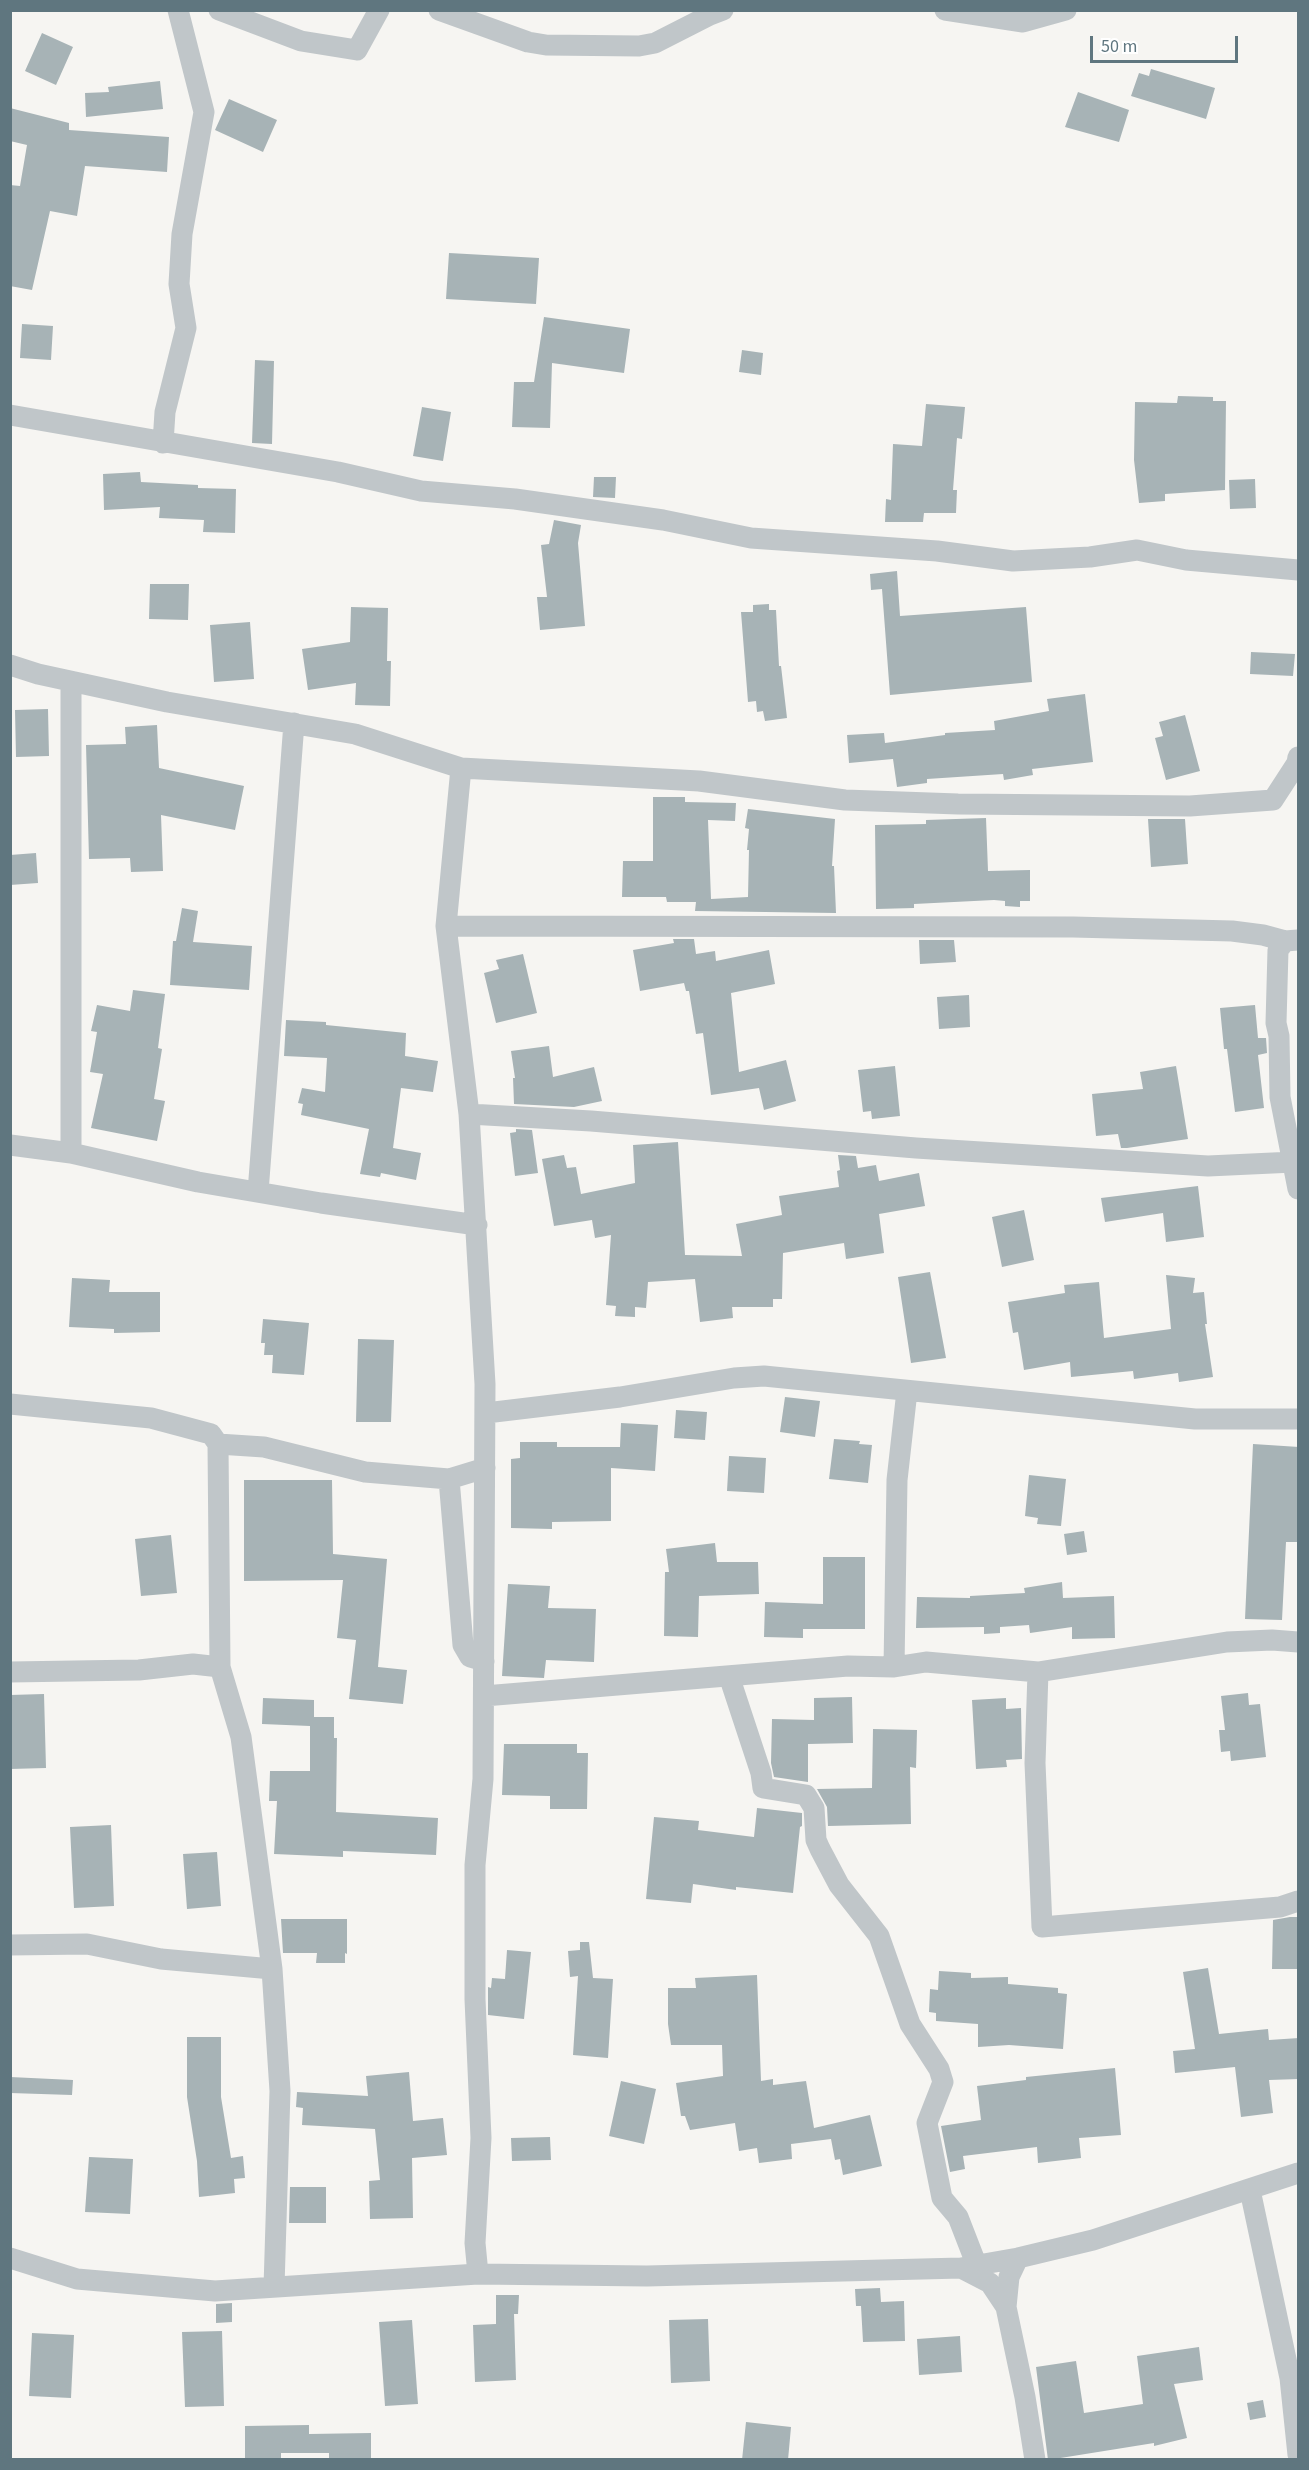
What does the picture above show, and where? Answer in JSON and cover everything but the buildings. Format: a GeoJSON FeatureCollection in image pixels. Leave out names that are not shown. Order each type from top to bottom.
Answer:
{"type":"FeatureCollection","features":[{"type":"Feature","properties":{"kind":"street"},"geometry":{"type":"LineString","coordinates":[[163,443],[165,412],[186,328],[179,284],[182,234],[204,112],[178,10]]}},
{"type":"Feature","properties":{"kind":"street"},"geometry":{"type":"LineString","coordinates":[[219,10],[300,41],[357,50],[379,10]]}},
{"type":"Feature","properties":{"kind":"street"},"geometry":{"type":"LineString","coordinates":[[439,10],[528,42],[546,45],[639,46],[654,43],[723,10]]}},
{"type":"Feature","properties":{"kind":"street"},"geometry":{"type":"LineString","coordinates":[[945,10],[1023,22],[1066,10]]}},
{"type":"Feature","properties":{"kind":"street"},"geometry":{"type":"LineString","coordinates":[[10,415],[338,472],[421,491],[515,499],[663,520],[751,538],[937,551],[1013,561],[1090,558],[1137,550],[1185,560],[1299,570]]}},
{"type":"Feature","properties":{"kind":"street"},"geometry":{"type":"LineString","coordinates":[[10,665],[71,682],[166,702],[355,734],[461,768],[699,781],[845,800],[958,804],[1191,806],[1273,800],[1297,764],[1299,757]]}},
{"type":"Feature","properties":{"kind":"street"},"geometry":{"type":"LineString","coordinates":[[71,682],[71,1153]]}},
{"type":"Feature","properties":{"kind":"street"},"geometry":{"type":"LineString","coordinates":[[258,1192],[294,723]]}},
{"type":"Feature","properties":{"kind":"street"},"geometry":{"type":"LineString","coordinates":[[461,768],[446,926],[469,1114],[486,1413],[483,1779],[475,1865],[475,1999],[481,2138],[475,2243],[478,2274]]}},
{"type":"Feature","properties":{"kind":"street"},"geometry":{"type":"LineString","coordinates":[[446,926],[1085,927],[1232,931],[1292,941]]}},
{"type":"Feature","properties":{"kind":"street"},"geometry":{"type":"LineString","coordinates":[[1292,941],[1278,950],[1276,1023],[1279,1036],[1280,1097],[1299,1189]]}},
{"type":"Feature","properties":{"kind":"street"},"geometry":{"type":"LineString","coordinates":[[469,1114],[591,1121],[916,1148],[1185,1164],[1228,1166],[1294,1162]]}},
{"type":"Feature","properties":{"kind":"street"},"geometry":{"type":"LineString","coordinates":[[10,1145],[71,1153],[198,1182],[477,1225]]}},
{"type":"Feature","properties":{"kind":"street"},"geometry":{"type":"LineString","coordinates":[[486,1413],[620,1397],[734,1378],[764,1376],[1196,1419],[1299,1419]]}},
{"type":"Feature","properties":{"kind":"street"},"geometry":{"type":"LineString","coordinates":[[894,1666],[897,1480],[907,1391]]}},
{"type":"Feature","properties":{"kind":"street"},"geometry":{"type":"LineString","coordinates":[[10,1404],[151,1418],[211,1434],[218,1444],[220,1667],[241,1737],[272,1970],[280,2091],[274,2288]]}},
{"type":"Feature","properties":{"kind":"street"},"geometry":{"type":"LineString","coordinates":[[218,1444],[264,1447],[365,1472],[449,1479],[485,1468]]}},
{"type":"Feature","properties":{"kind":"street"},"geometry":{"type":"LineString","coordinates":[[449,1479],[464,1645],[470,1657],[484,1660]]}},
{"type":"Feature","properties":{"kind":"street"},"geometry":{"type":"LineString","coordinates":[[484,1696],[848,1666],[894,1666],[926,1662],[1038,1672],[1227,1642],[1272,1640],[1299,1642]]}},
{"type":"Feature","properties":{"kind":"street"},"geometry":{"type":"LineString","coordinates":[[10,1672],[139,1670],[193,1664],[220,1667]]}},
{"type":"Feature","properties":{"kind":"street"},"geometry":{"type":"LineString","coordinates":[[1038,1672],[1035,1763],[1042,1927],[1280,1907],[1299,1901]]}},
{"type":"Feature","properties":{"kind":"street"},"geometry":{"type":"LineString","coordinates":[[729,1676],[761,1773],[763,1788],[806,1795],[810,1799],[814,1808],[816,1840],[820,1849],[839,1885],[879,1936],[910,2024],[939,2069],[943,2082],[927,2123],[942,2198],[958,2217],[969,2267],[990,2283],[1006,2307]]}},
{"type":"Feature","properties":{"kind":"street"},"geometry":{"type":"LineString","coordinates":[[10,1945],[87,1944],[161,1959],[272,1970]]}},
{"type":"Feature","properties":{"kind":"street"},"geometry":{"type":"LineString","coordinates":[[10,2258],[77,2279],[214,2291],[478,2274],[647,2276],[969,2267],[1093,2240],[1299,2173]]}},
{"type":"Feature","properties":{"kind":"street"},"geometry":{"type":"LineString","coordinates":[[1250,2190],[1289,2370],[1299,2455]]}},
{"type":"Feature","properties":{"kind":"street"},"geometry":{"type":"LineString","coordinates":[[1018,2258],[1009,2277],[1006,2307],[1025,2397],[1035,2460]]}}]}
